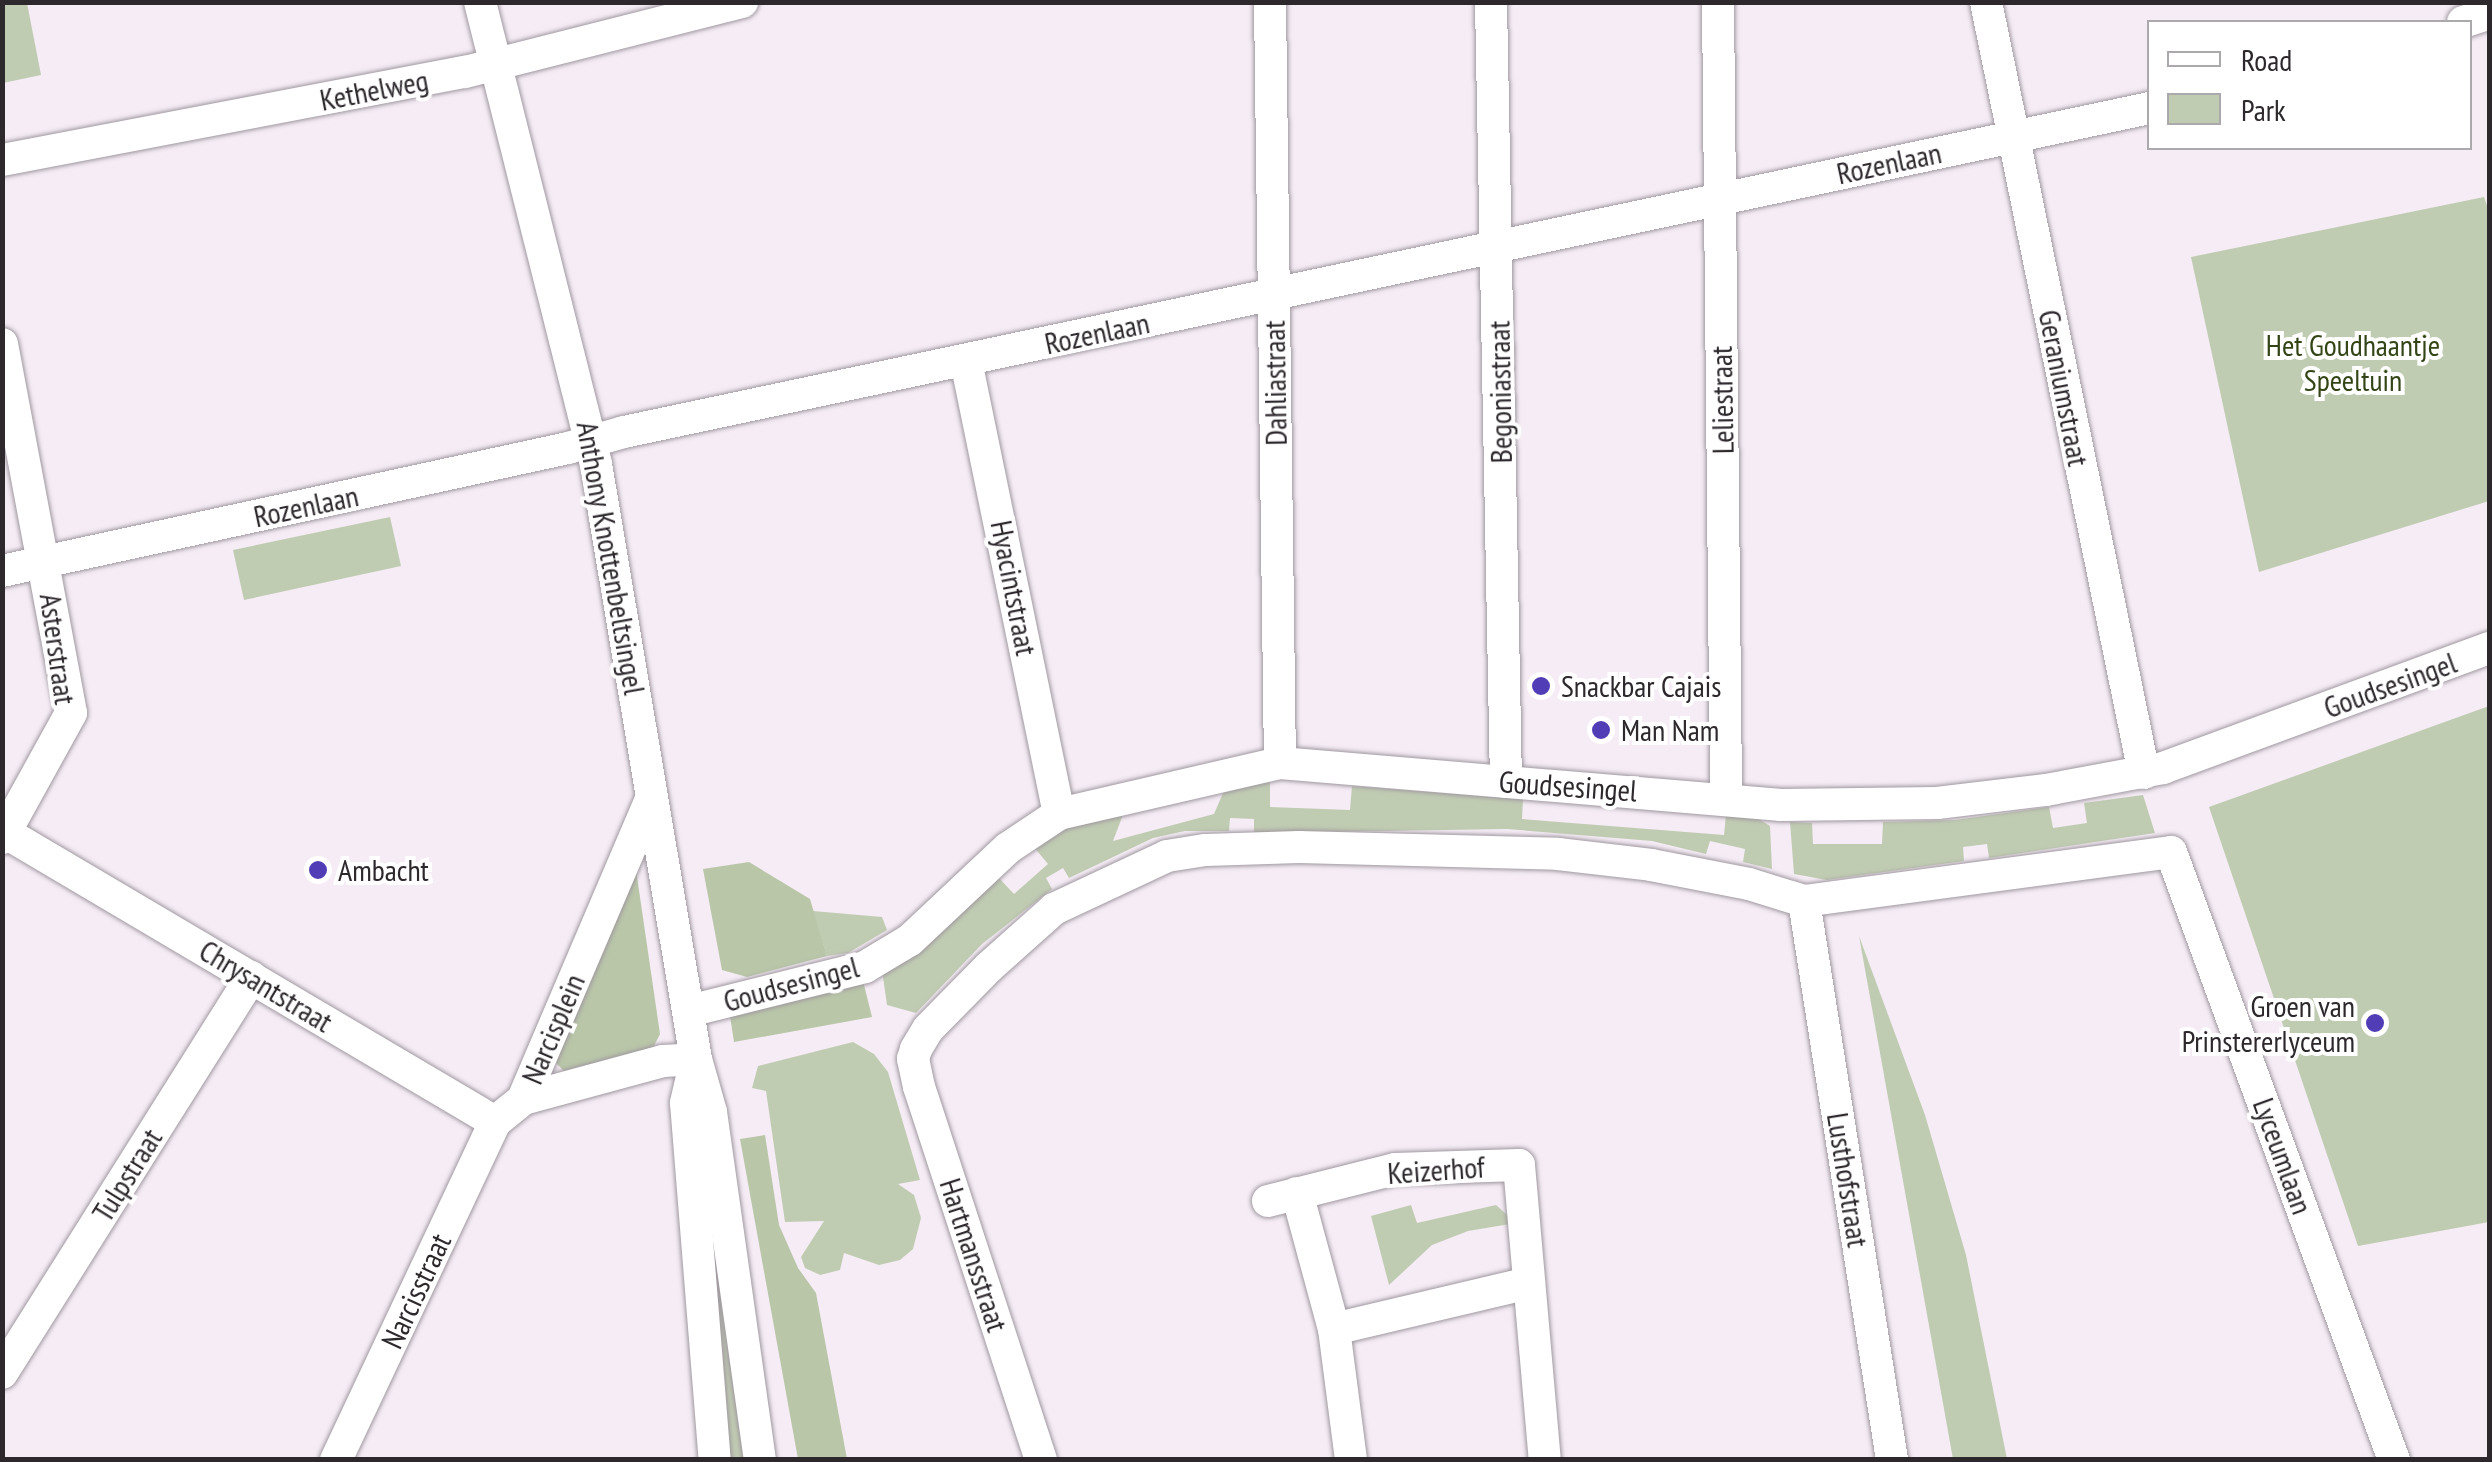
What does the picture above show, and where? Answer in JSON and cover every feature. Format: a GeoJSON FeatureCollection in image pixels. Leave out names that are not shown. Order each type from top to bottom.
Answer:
{"type":"FeatureCollection","features":[{"type":"Feature","properties":{"kind":"street","name":"Anthony Knottenbeltsingel"},"geometry":{"type":"LineString","coordinates":[[480,2],[592,441],[696,1059],[711,1112],[760,1460]]}},
{"type":"Feature","properties":{"kind":"street","name":"Kethelweg"},"geometry":{"type":"LineString","coordinates":[[2,160],[126,140],[496,63],[742,2]]}},
{"type":"Feature","properties":{"kind":"street","name":"Dahliastraat"},"geometry":{"type":"LineString","coordinates":[[1270,2],[1280,763]]}},
{"type":"Feature","properties":{"kind":"street","name":"Begoniastraat"},"geometry":{"type":"LineString","coordinates":[[1491,2],[1506,782]]}},
{"type":"Feature","properties":{"kind":"street","name":"Leliestraat"},"geometry":{"type":"LineString","coordinates":[[1718,2],[1726,797]]}},
{"type":"Feature","properties":{"kind":"street","name":"Geraniumstraat"},"geometry":{"type":"LineString","coordinates":[[1986,2],[2144,772]]}},
{"type":"Feature","properties":{"kind":"street","name":"Rozenlaan"},"geometry":{"type":"LineString","coordinates":[[2,571],[624,432],[2147,109]]}},
{"type":"Feature","properties":{"kind":"street","name":"Asterstraat"},"geometry":{"type":"LineString","coordinates":[[2,344],[7,404],[46,562],[70,713],[4,836]]}},
{"type":"Feature","properties":{"kind":"street","name":"Hyacintstraat"},"geometry":{"type":"LineString","coordinates":[[966,362],[1059,814]]}},
{"type":"Feature","properties":{"kind":"street","name":"Goudsesingel"},"geometry":{"type":"LineString","coordinates":[[689,1012],[865,968],[910,940],[1008,848],[1059,814],[1280,763],[1781,804],[1937,804],[2144,772],[2490,648]]}},
{"type":"Feature","properties":{"kind":"street","name":"Narcisplein"},"geometry":{"type":"LineString","coordinates":[[523,1099],[653,795]]}},
{"type":"Feature","properties":{"kind":"street","name":"Chrysantstraat"},"geometry":{"type":"LineString","coordinates":[[4,836],[496,1122]]}},
{"type":"Feature","properties":{"kind":"street","name":"Hartmansstraat"},"geometry":{"type":"LineString","coordinates":[[1041,1460],[913,1059],[928,1029],[1054,909],[1153,862],[1206,850],[1298,847],[1558,854],[1650,865],[1748,884],[1804,902]]}},
{"type":"Feature","properties":{"kind":"street","name":"Lyceumlaan"},"geometry":{"type":"LineString","coordinates":[[1804,902],[2171,852],[2394,1460]]}},
{"type":"Feature","properties":{"kind":"street","name":"Lusthofstraat"},"geometry":{"type":"LineString","coordinates":[[1804,902],[1892,1460]]}},
{"type":"Feature","properties":{"kind":"street","name":"Tulpstraat"},"geometry":{"type":"LineString","coordinates":[[2,1373],[251,977]]}},
{"type":"Feature","properties":{"kind":"street","name":"Anthony Knottenbeltsingel"},"geometry":{"type":"LineString","coordinates":[[696,1059],[686,1102],[715,1460]]}},
{"type":"Feature","properties":{"kind":"street","name":"Narcisplein"},"geometry":{"type":"LineString","coordinates":[[523,1099],[664,1061],[696,1059]]}},
{"type":"Feature","properties":{"kind":"street"},"geometry":{"type":"LineString","coordinates":[[496,1122],[523,1099]]}},
{"type":"Feature","properties":{"kind":"street","name":"Narcisstraat"},"geometry":{"type":"LineString","coordinates":[[336,1460],[496,1122]]}},
{"type":"Feature","properties":{"kind":"street","name":"Keizerhof"},"geometry":{"type":"LineString","coordinates":[[1352,1460],[1334,1330],[1282,1197],[1395,1170],[1519,1164],[1545,1460]]}},
{"type":"Feature","properties":{"kind":"street"},"geometry":{"type":"LineString","coordinates":[[1334,1330],[1529,1283]]}},
{"type":"Feature","properties":{"kind":"green space"},"geometry":{"type":"Polygon","coordinates":[[[3,2],[27,3],[41,75],[3,83],[3,2]]]}},
{"type":"Feature","properties":{"kind":"green space","name":"Het Goudhaantje Speeltuin"},"geometry":{"type":"Polygon","coordinates":[[[2484,197],[2490,214],[2489,501],[2259,572],[2191,257],[2484,197]]]}},
{"type":"Feature","properties":{"kind":"green space"},"geometry":{"type":"Polygon","coordinates":[[[390,517],[401,566],[244,600],[233,550],[390,517]]]}},
{"type":"Feature","properties":{"kind":"green space","name":"Groen van Prinstererlyceum"},"geometry":{"type":"Polygon","coordinates":[[[2489,706],[2489,1222],[2358,1246],[2209,807],[2489,706]]]}},
{"type":"Feature","properties":{"kind":"green space"},"geometry":{"type":"Polygon","coordinates":[[[1270,782],[1270,807],[1350,810],[1352,786],[1523,799],[1522,819],[1724,835],[1726,815],[1757,818],[1770,826],[1772,869],[1743,862],[1745,849],[1710,841],[1706,854],[1652,841],[1507,829],[1254,833],[1254,819],[1230,818],[1229,831],[1185,831],[1153,838],[1069,878],[1063,868],[1046,878],[1052,889],[982,944],[916,1013],[887,1005],[882,970],[909,960],[997,876],[1014,894],[1048,864],[1033,846],[1071,825],[1124,812],[1113,841],[1214,814],[1226,786],[1270,782]]]}},
{"type":"Feature","properties":{"kind":"green space"},"geometry":{"type":"Polygon","coordinates":[[[2143,795],[2155,833],[1989,858],[1987,844],[1963,847],[1964,861],[1827,880],[1794,874],[1790,822],[1812,823],[1813,844],[1882,844],[1883,822],[1955,820],[2049,807],[2053,828],[2087,823],[2084,803],[2143,795]]]}},
{"type":"Feature","properties":{"kind":"green space"},"geometry":{"type":"Polygon","coordinates":[[[749,862],[810,899],[827,956],[747,977],[722,970],[703,869],[749,862]]]}},
{"type":"Feature","properties":{"kind":"green space"},"geometry":{"type":"Polygon","coordinates":[[[636,870],[660,1034],[653,1048],[564,1071],[551,1058],[636,870]]]}},
{"type":"Feature","properties":{"kind":"green space"},"geometry":{"type":"Polygon","coordinates":[[[813,911],[882,917],[887,930],[848,953],[827,956],[813,911]]]}},
{"type":"Feature","properties":{"kind":"green space"},"geometry":{"type":"Polygon","coordinates":[[[1859,936],[1925,1115],[1966,1255],[2007,1459],[1953,1459],[1859,936]]]}},
{"type":"Feature","properties":{"kind":"green space"},"geometry":{"type":"Polygon","coordinates":[[[862,977],[872,1017],[734,1042],[730,1016],[862,977]]]}},
{"type":"Feature","properties":{"kind":"green space"},"geometry":{"type":"Polygon","coordinates":[[[853,1042],[874,1054],[888,1072],[920,1180],[898,1184],[914,1195],[921,1218],[913,1249],[900,1260],[879,1265],[844,1253],[840,1270],[820,1275],[805,1268],[801,1257],[824,1221],[785,1222],[766,1091],[752,1088],[758,1066],[853,1042]]]}},
{"type":"Feature","properties":{"kind":"green space"},"geometry":{"type":"Polygon","coordinates":[[[765,1135],[779,1225],[798,1268],[816,1293],[847,1459],[798,1459],[740,1139],[765,1135]]]}},
{"type":"Feature","properties":{"kind":"green space"},"geometry":{"type":"Polygon","coordinates":[[[706,1185],[747,1459],[729,1459],[706,1185]]]}},
{"type":"Feature","properties":{"kind":"green space"},"geometry":{"type":"Polygon","coordinates":[[[1411,1205],[1417,1223],[1496,1205],[1516,1223],[1468,1231],[1432,1245],[1389,1285],[1371,1216],[1411,1205]]]}},
{"type":"Feature","properties":{"kind":"place","name":"Snackbar Cajais"},"geometry":{"type":"Point","coordinates":[1541,686]}},
{"type":"Feature","properties":{"kind":"place","name":"Man Nam"},"geometry":{"type":"Point","coordinates":[1601,730]}},
{"type":"Feature","properties":{"kind":"place","name":"Ambacht"},"geometry":{"type":"Point","coordinates":[318,870]}},
{"type":"Feature","properties":{"kind":"place","name":"Groen van Prinstererlyceum"},"geometry":{"type":"Point","coordinates":[2375,1023]}}]}
